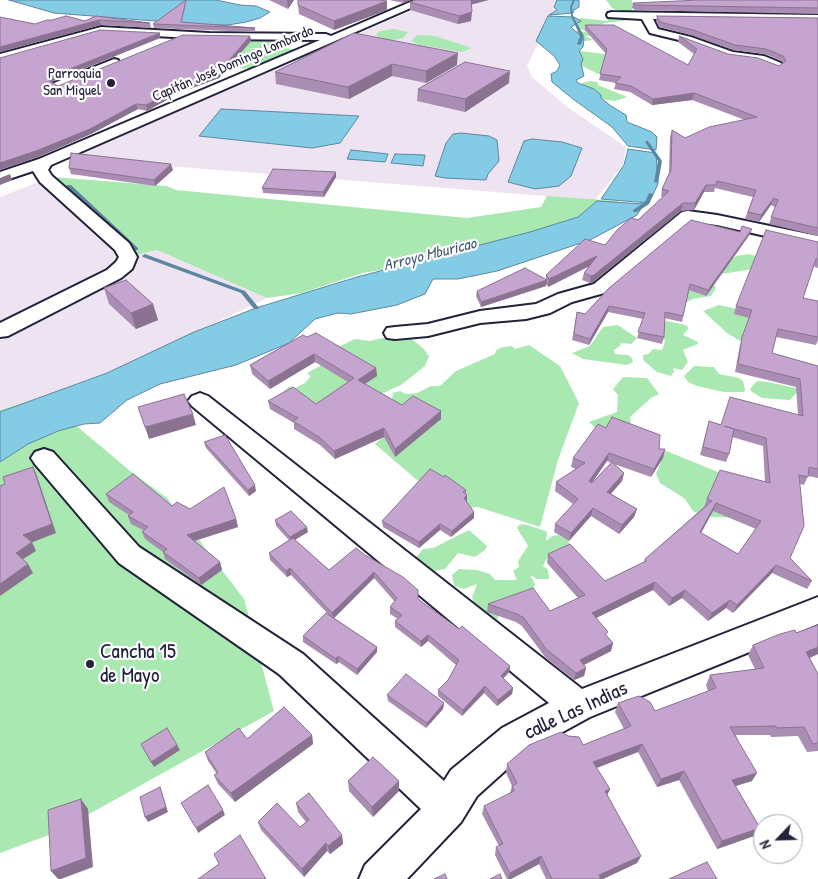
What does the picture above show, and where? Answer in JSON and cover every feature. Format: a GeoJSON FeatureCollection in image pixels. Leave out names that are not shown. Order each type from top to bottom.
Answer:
{"type":"FeatureCollection","features":[{"type":"Feature","properties":{"kind":"street","name":"Capitán José Domingo Lombardo"},"geometry":{"type":"LineString","coordinates":[[0,177],[50,160],[424,0]]}},
{"type":"Feature","properties":{"kind":"street"},"geometry":{"type":"LineString","coordinates":[[388,5],[405,8]]}},
{"type":"Feature","properties":{"kind":"street"},"geometry":{"type":"LineString","coordinates":[[612,15],[818,18]]}},
{"type":"Feature","properties":{"kind":"street"},"geometry":{"type":"LineString","coordinates":[[644,15],[654,32],[686,39],[722,52],[760,59],[777,66]]}},
{"type":"Feature","properties":{"kind":"street"},"geometry":{"type":"LineString","coordinates":[[0,58],[101,30],[184,35],[338,37]]}},
{"type":"Feature","properties":{"kind":"street"},"geometry":{"type":"LineString","coordinates":[[157,46],[184,35]]}},
{"type":"Feature","properties":{"kind":"street"},"geometry":{"type":"LineString","coordinates":[[59,86],[122,60]]}},
{"type":"Feature","properties":{"kind":"street"},"geometry":{"type":"LineString","coordinates":[[0,331],[114,274],[125,266],[128,257],[122,247],[46,179],[40,170],[50,160]]}},
{"type":"Feature","properties":{"kind":"street"},"geometry":{"type":"LineString","coordinates":[[395,333],[428,330],[480,317],[526,314],[565,298],[601,288],[688,216],[717,220],[818,242]]}},
{"type":"Feature","properties":{"kind":"street"},"geometry":{"type":"LineString","coordinates":[[200,401],[578,706]]}},
{"type":"Feature","properties":{"kind":"street"},"geometry":{"type":"LineString","coordinates":[[44,458],[128,555],[291,664],[448,810]]}},
{"type":"Feature","properties":{"kind":"street","name":"calle Las Indias"},"geometry":{"type":"LineString","coordinates":[[379,879],[448,810],[464,783],[514,740],[578,706],[818,610]]}},
{"type":"Feature","properties":{"kind":"shaded area"},"geometry":{"type":"Polygon","coordinates":[[[436,0],[560,0],[527,66],[532,77],[566,106],[626,147],[623,165],[595,200],[55,157],[246,82],[436,0]]]}},
{"type":"Feature","properties":{"kind":"shaded area"},"geometry":{"type":"Polygon","coordinates":[[[46,179],[128,257],[157,250],[267,298],[136,361],[42,397],[0,410],[0,197],[46,179]]]}},
{"type":"Feature","properties":{"kind":"green space"},"geometry":{"type":"Polygon","coordinates":[[[606,0],[632,0],[632,3],[637,4],[632,6],[630,11],[620,12],[612,8],[606,0]]]}},
{"type":"Feature","properties":{"kind":"green space"},"geometry":{"type":"Polygon","coordinates":[[[617,17],[629,20],[600,25],[596,35],[585,36],[594,40],[576,42],[575,31],[587,32],[575,26],[578,23],[577,20],[581,18],[608,21],[607,19],[617,17]]]}},
{"type":"Feature","properties":{"kind":"green space"},"geometry":{"type":"Polygon","coordinates":[[[394,29],[408,32],[403,38],[389,41],[381,41],[376,34],[380,31],[394,29]]]}},
{"type":"Feature","properties":{"kind":"green space"},"geometry":{"type":"Polygon","coordinates":[[[417,35],[435,36],[472,48],[462,52],[420,45],[411,41],[417,35]]]}},
{"type":"Feature","properties":{"kind":"green space"},"geometry":{"type":"Polygon","coordinates":[[[285,36],[299,36],[305,40],[276,48],[246,48],[266,50],[263,54],[238,56],[228,53],[245,49],[235,41],[270,41],[285,36]]]}},
{"type":"Feature","properties":{"kind":"green space"},"geometry":{"type":"Polygon","coordinates":[[[286,48],[321,55],[298,60],[272,61],[267,70],[235,68],[243,60],[286,48]]]}},
{"type":"Feature","properties":{"kind":"green space"},"geometry":{"type":"Polygon","coordinates":[[[573,50],[605,54],[614,75],[598,74],[578,64],[573,50]]]}},
{"type":"Feature","properties":{"kind":"green space"},"geometry":{"type":"Polygon","coordinates":[[[598,82],[598,85],[627,97],[615,101],[595,98],[587,92],[582,83],[598,82]]]}},
{"type":"Feature","properties":{"kind":"green space"},"geometry":{"type":"Polygon","coordinates":[[[53,177],[167,186],[176,190],[467,218],[541,207],[547,196],[618,201],[609,210],[445,259],[363,273],[302,293],[267,298],[157,250],[128,257],[46,179],[53,177]]]}},
{"type":"Feature","properties":{"kind":"green space"},"geometry":{"type":"Polygon","coordinates":[[[748,254],[756,256],[760,268],[715,275],[713,283],[716,288],[711,296],[693,299],[684,303],[670,299],[736,256],[748,254]]]}},
{"type":"Feature","properties":{"kind":"green space"},"geometry":{"type":"Polygon","coordinates":[[[719,305],[737,309],[755,323],[747,345],[727,333],[703,311],[719,305]]]}},
{"type":"Feature","properties":{"kind":"green space"},"geometry":{"type":"Polygon","coordinates":[[[653,318],[686,325],[689,328],[683,335],[698,342],[698,344],[683,350],[688,362],[682,370],[673,368],[674,372],[671,376],[657,372],[643,360],[643,355],[648,354],[653,349],[662,350],[664,345],[665,340],[662,339],[653,318]]]}},
{"type":"Feature","properties":{"kind":"green space"},"geometry":{"type":"Polygon","coordinates":[[[618,325],[637,338],[631,344],[621,343],[614,350],[615,354],[628,355],[632,358],[633,362],[627,365],[583,359],[572,353],[590,346],[603,327],[618,325]]]}},
{"type":"Feature","properties":{"kind":"green space"},"geometry":{"type":"Polygon","coordinates":[[[404,333],[423,348],[429,356],[425,366],[401,385],[381,394],[316,404],[286,397],[283,392],[289,387],[295,388],[305,383],[311,376],[307,373],[320,366],[320,358],[336,348],[355,339],[370,341],[404,333]]]}},
{"type":"Feature","properties":{"kind":"green space"},"geometry":{"type":"Polygon","coordinates":[[[529,345],[560,366],[579,403],[558,460],[540,527],[478,507],[469,508],[431,492],[375,444],[418,405],[396,404],[392,399],[393,393],[400,391],[406,394],[417,393],[431,386],[440,386],[456,371],[495,354],[496,350],[503,347],[512,346],[515,349],[529,345]]]}},
{"type":"Feature","properties":{"kind":"green space"},"geometry":{"type":"Polygon","coordinates":[[[694,366],[714,367],[719,374],[739,378],[743,381],[745,390],[744,392],[724,392],[688,382],[684,376],[694,366]]]}},
{"type":"Feature","properties":{"kind":"green space"},"geometry":{"type":"Polygon","coordinates":[[[623,377],[647,378],[659,394],[651,398],[630,417],[632,433],[598,430],[589,422],[617,412],[618,395],[613,389],[623,377]]]}},
{"type":"Feature","properties":{"kind":"green space"},"geometry":{"type":"Polygon","coordinates":[[[757,381],[800,389],[790,400],[762,398],[750,389],[757,381]]]}},
{"type":"Feature","properties":{"kind":"green space"},"geometry":{"type":"Polygon","coordinates":[[[42,397],[129,470],[167,498],[244,599],[274,711],[57,832],[0,853],[0,410],[42,397]]]}},
{"type":"Feature","properties":{"kind":"green space"},"geometry":{"type":"Polygon","coordinates":[[[659,448],[749,486],[818,496],[750,487],[743,518],[712,517],[694,512],[684,498],[660,483],[656,474],[662,459],[653,456],[659,448]]]}},
{"type":"Feature","properties":{"kind":"green space"},"geometry":{"type":"Polygon","coordinates":[[[524,524],[546,531],[546,541],[552,536],[558,535],[568,540],[570,546],[553,557],[547,558],[543,566],[548,570],[549,579],[537,579],[530,575],[535,584],[533,591],[499,615],[495,623],[475,606],[472,597],[477,584],[464,589],[454,586],[452,575],[459,569],[477,570],[490,574],[495,580],[517,580],[513,571],[519,567],[518,561],[528,546],[517,528],[519,525],[524,524]]]}},
{"type":"Feature","properties":{"kind":"green space"},"geometry":{"type":"Polygon","coordinates":[[[469,530],[487,546],[485,550],[475,557],[458,553],[445,569],[429,572],[415,559],[423,549],[433,548],[469,530]]]}},
{"type":"Feature","properties":{"kind":"water"},"geometry":{"type":"Polygon","coordinates":[[[9,0],[216,0],[256,6],[270,12],[260,18],[228,25],[193,24],[54,13],[9,0]]]}},
{"type":"Feature","properties":{"kind":"water"},"geometry":{"type":"Polygon","coordinates":[[[557,0],[579,0],[579,7],[573,13],[549,15],[557,10],[554,7],[557,0]]]}},
{"type":"Feature","properties":{"kind":"water"},"geometry":{"type":"Polygon","coordinates":[[[548,16],[574,17],[581,21],[571,27],[584,39],[583,47],[579,51],[583,59],[581,64],[584,76],[576,80],[578,83],[594,89],[601,95],[601,98],[626,115],[627,122],[652,132],[657,137],[656,150],[628,146],[612,127],[552,82],[551,74],[557,71],[560,65],[554,56],[536,41],[548,16]]]}},
{"type":"Feature","properties":{"kind":"water"},"geometry":{"type":"Polygon","coordinates":[[[221,109],[359,116],[340,143],[312,148],[199,136],[221,109]]]}},
{"type":"Feature","properties":{"kind":"water"},"geometry":{"type":"Polygon","coordinates":[[[453,134],[489,136],[497,140],[499,161],[488,174],[486,180],[435,176],[446,143],[453,134]]]}},
{"type":"Feature","properties":{"kind":"water"},"geometry":{"type":"Polygon","coordinates":[[[532,139],[562,142],[582,148],[571,176],[559,186],[535,189],[508,182],[524,141],[532,139]]]}},
{"type":"Feature","properties":{"kind":"water"},"geometry":{"type":"Polygon","coordinates":[[[628,149],[656,153],[658,184],[649,203],[601,199],[624,165],[628,149]]]}},
{"type":"Feature","properties":{"kind":"water"},"geometry":{"type":"Polygon","coordinates":[[[351,150],[388,154],[385,162],[347,159],[351,150]]]}},
{"type":"Feature","properties":{"kind":"water"},"geometry":{"type":"Polygon","coordinates":[[[395,154],[425,155],[423,166],[391,163],[395,154]]]}},
{"type":"Feature","properties":{"kind":"water"},"geometry":{"type":"Polygon","coordinates":[[[597,201],[644,204],[637,215],[590,240],[497,271],[458,279],[433,279],[425,294],[397,305],[351,314],[338,313],[315,319],[289,343],[236,365],[160,384],[127,400],[100,423],[84,424],[58,431],[28,444],[0,462],[0,412],[107,373],[194,332],[256,308],[357,277],[530,232],[578,217],[597,201]]]}},
{"type":"Feature","properties":{"kind":"building"},"geometry":{"type":"Polygon","coordinates":[[[186,0],[181,22],[255,28],[153,24],[186,0]]]}},
{"type":"Feature","properties":{"kind":"building"},"geometry":{"type":"Polygon","coordinates":[[[298,0],[387,1],[334,21],[298,5],[298,0]]]}},
{"type":"Feature","properties":{"kind":"building"},"geometry":{"type":"Polygon","coordinates":[[[415,0],[471,0],[472,12],[459,16],[410,2],[415,0]]]}},
{"type":"Feature","properties":{"kind":"building"},"geometry":{"type":"Polygon","coordinates":[[[700,0],[818,0],[818,8],[636,5],[633,3],[700,0]]]}},
{"type":"Feature","properties":{"kind":"building"},"geometry":{"type":"Polygon","coordinates":[[[66,16],[85,21],[96,16],[150,23],[99,20],[0,47],[0,17],[35,24],[66,16]]]}},
{"type":"Feature","properties":{"kind":"building"},"geometry":{"type":"Polygon","coordinates":[[[657,16],[818,18],[818,228],[771,217],[778,200],[774,198],[761,215],[748,212],[756,190],[717,181],[716,185],[706,185],[695,203],[683,203],[594,275],[591,276],[584,273],[597,256],[549,279],[546,275],[585,239],[605,245],[617,230],[631,218],[638,220],[669,191],[662,189],[671,170],[672,130],[685,138],[709,127],[757,117],[694,93],[653,99],[631,86],[615,83],[621,77],[600,74],[607,49],[585,25],[614,25],[688,65],[697,49],[679,36],[728,54],[758,58],[779,66],[786,61],[783,56],[766,49],[735,45],[693,30],[660,22],[657,16]]]}},
{"type":"Feature","properties":{"kind":"building"},"geometry":{"type":"Polygon","coordinates":[[[100,30],[160,33],[52,76],[49,81],[58,86],[183,35],[250,36],[218,73],[168,91],[171,92],[146,105],[136,104],[90,129],[0,163],[0,58],[100,30]]]}},
{"type":"Feature","properties":{"kind":"building"},"geometry":{"type":"Polygon","coordinates":[[[354,33],[458,53],[426,71],[392,64],[348,87],[275,72],[354,33]]]}},
{"type":"Feature","properties":{"kind":"building"},"geometry":{"type":"Polygon","coordinates":[[[465,62],[510,71],[465,99],[418,89],[465,62]]]}},
{"type":"Feature","properties":{"kind":"building"},"geometry":{"type":"Polygon","coordinates":[[[71,153],[171,164],[154,180],[69,168],[71,153]]]}},
{"type":"Feature","properties":{"kind":"building"},"geometry":{"type":"Polygon","coordinates":[[[273,169],[336,172],[323,192],[262,188],[273,169]]]}},
{"type":"Feature","properties":{"kind":"building"},"geometry":{"type":"Polygon","coordinates":[[[691,220],[740,232],[742,226],[752,229],[708,290],[690,284],[683,316],[665,312],[664,337],[638,332],[645,313],[609,306],[590,339],[574,334],[577,312],[585,314],[609,288],[691,220]]]}},
{"type":"Feature","properties":{"kind":"building"},"geometry":{"type":"Polygon","coordinates":[[[766,230],[818,242],[818,259],[816,259],[803,298],[818,301],[818,337],[778,329],[772,353],[818,366],[818,469],[809,467],[808,477],[799,475],[804,526],[790,558],[812,581],[776,565],[737,605],[730,600],[712,613],[685,590],[672,598],[655,582],[592,613],[608,632],[605,634],[613,643],[580,660],[586,668],[576,673],[546,649],[524,618],[488,604],[533,588],[550,611],[585,595],[548,554],[570,544],[605,581],[646,561],[645,559],[712,501],[707,499],[720,470],[770,483],[766,438],[724,426],[734,429],[729,454],[703,447],[709,421],[721,425],[730,397],[803,416],[800,379],[738,364],[742,337],[752,310],[736,306],[766,230]],[[716,503],[700,532],[738,554],[761,521],[716,503]]]}},
{"type":"Feature","properties":{"kind":"building"},"geometry":{"type":"Polygon","coordinates":[[[525,268],[547,280],[481,302],[477,291],[525,268]]]}},
{"type":"Feature","properties":{"kind":"building"},"geometry":{"type":"Polygon","coordinates":[[[126,280],[153,304],[131,313],[104,288],[126,280]]]}},
{"type":"Feature","properties":{"kind":"building"},"geometry":{"type":"Polygon","coordinates":[[[316,333],[376,368],[358,380],[402,405],[413,396],[441,411],[395,449],[384,428],[334,451],[319,437],[293,421],[298,418],[268,401],[293,387],[316,404],[354,378],[314,354],[268,381],[250,365],[303,335],[307,337],[316,333]]]}},
{"type":"Feature","properties":{"kind":"building"},"geometry":{"type":"Polygon","coordinates":[[[184,394],[193,414],[145,427],[138,407],[184,394]]]}},
{"type":"Feature","properties":{"kind":"building"},"geometry":{"type":"Polygon","coordinates":[[[612,417],[660,435],[659,449],[665,449],[654,469],[609,453],[589,481],[592,483],[612,462],[624,473],[607,492],[637,509],[622,525],[593,508],[571,533],[555,524],[578,499],[556,482],[585,463],[573,458],[598,424],[606,428],[612,417]]]}},
{"type":"Feature","properties":{"kind":"building"},"geometry":{"type":"Polygon","coordinates":[[[225,435],[255,485],[248,490],[204,442],[225,435]]]}},
{"type":"Feature","properties":{"kind":"building"},"geometry":{"type":"Polygon","coordinates":[[[33,467],[52,524],[23,535],[32,542],[16,553],[28,564],[0,584],[0,486],[5,484],[3,477],[33,467]]]}},
{"type":"Feature","properties":{"kind":"building"},"geometry":{"type":"Polygon","coordinates":[[[430,469],[444,477],[445,475],[466,490],[463,492],[467,495],[464,498],[474,512],[452,531],[440,524],[419,542],[382,521],[430,469]]]}},
{"type":"Feature","properties":{"kind":"building"},"geometry":{"type":"Polygon","coordinates":[[[133,474],[172,506],[177,502],[190,509],[224,487],[236,519],[187,535],[220,562],[199,578],[163,552],[167,549],[142,532],[148,527],[128,516],[133,512],[106,494],[133,474]]]}},
{"type":"Feature","properties":{"kind":"building"},"geometry":{"type":"Polygon","coordinates":[[[291,511],[307,527],[290,537],[275,520],[291,511]]]}},
{"type":"Feature","properties":{"kind":"building"},"geometry":{"type":"Polygon","coordinates":[[[293,538],[329,570],[356,548],[403,577],[418,590],[418,599],[459,629],[462,626],[510,666],[501,676],[513,688],[498,700],[485,686],[463,710],[438,690],[448,680],[459,660],[428,635],[421,641],[395,621],[402,615],[390,607],[397,598],[374,572],[332,613],[290,568],[286,571],[269,553],[293,538]]]}},
{"type":"Feature","properties":{"kind":"building"},"geometry":{"type":"Polygon","coordinates":[[[326,613],[377,647],[357,669],[338,656],[336,659],[303,636],[326,613]]]}},
{"type":"Feature","properties":{"kind":"building"},"geometry":{"type":"Polygon","coordinates":[[[818,625],[818,647],[806,652],[818,674],[818,743],[813,744],[804,727],[730,727],[757,773],[732,780],[753,816],[753,830],[722,841],[684,771],[661,779],[642,744],[593,762],[610,789],[605,791],[641,856],[599,875],[601,879],[552,879],[541,856],[510,873],[496,847],[503,844],[484,806],[514,791],[512,786],[517,783],[507,764],[529,745],[561,732],[568,736],[579,737],[583,745],[631,726],[618,703],[639,696],[650,702],[655,711],[716,688],[710,675],[764,668],[753,645],[780,634],[795,630],[796,633],[818,625]]]}},
{"type":"Feature","properties":{"kind":"building"},"geometry":{"type":"Polygon","coordinates":[[[406,674],[444,703],[427,723],[387,695],[406,674]]]}},
{"type":"Feature","properties":{"kind":"building"},"geometry":{"type":"Polygon","coordinates":[[[284,707],[312,735],[231,793],[214,775],[218,773],[205,752],[239,728],[247,739],[284,707]]]}},
{"type":"Feature","properties":{"kind":"building"},"geometry":{"type":"Polygon","coordinates":[[[167,728],[177,745],[151,762],[141,744],[167,728]]]}},
{"type":"Feature","properties":{"kind":"building"},"geometry":{"type":"Polygon","coordinates":[[[373,757],[399,781],[372,807],[348,781],[373,757]]]}},
{"type":"Feature","properties":{"kind":"building"},"geometry":{"type":"Polygon","coordinates":[[[208,785],[223,810],[196,828],[181,803],[208,785]]]}},
{"type":"Feature","properties":{"kind":"building"},"geometry":{"type":"Polygon","coordinates":[[[160,787],[166,807],[145,817],[140,797],[160,787]]]}},
{"type":"Feature","properties":{"kind":"building"},"geometry":{"type":"Polygon","coordinates":[[[309,793],[342,835],[328,846],[326,843],[302,869],[258,822],[277,803],[300,827],[309,820],[296,803],[309,793]]]}},
{"type":"Feature","properties":{"kind":"building"},"geometry":{"type":"Polygon","coordinates":[[[81,799],[86,858],[51,871],[48,810],[81,799]]]}},
{"type":"Feature","properties":{"kind":"building"},"geometry":{"type":"Polygon","coordinates":[[[240,835],[266,879],[198,879],[219,864],[214,854],[240,835]]]}},
{"type":"Feature","properties":{"kind":"building"},"geometry":{"type":"Polygon","coordinates":[[[707,862],[717,879],[669,879],[707,862]]]}},
{"type":"Feature","properties":{"kind":"building"},"geometry":{"type":"Polygon","coordinates":[[[445,874],[447,879],[434,879],[445,874]]]}},
{"type":"Feature","properties":{"kind":"building"},"geometry":{"type":"Polygon","coordinates":[[[500,874],[502,879],[490,879],[500,874]]]}},
{"type":"Feature","properties":{"kind":"waterway","name":"Arroyo Mburicao"},"geometry":{"type":"LineString","coordinates":[[574,0],[571,7],[572,16],[582,36],[579,44]]}},
{"type":"Feature","properties":{"kind":"waterway","name":"Arroyo Mburicao"},"geometry":{"type":"LineString","coordinates":[[647,142],[660,161],[656,182]]}},
{"type":"Feature","properties":{"kind":"waterway"},"geometry":{"type":"LineString","coordinates":[[69,186],[136,249]]}},
{"type":"Feature","properties":{"kind":"waterway","name":"Arroyo Mburicao"},"geometry":{"type":"LineString","coordinates":[[635,211],[647,203],[651,194]]}},
{"type":"Feature","properties":{"kind":"waterway"},"geometry":{"type":"LineString","coordinates":[[145,256],[243,292],[256,308]]}},
{"type":"Feature","properties":{"kind":"place","name":"Parroquia San Miguel"},"geometry":{"type":"Point","coordinates":[111,83]}},
{"type":"Feature","properties":{"kind":"place","name":"Cancha 15 de Mayo"},"geometry":{"type":"Point","coordinates":[90,664]}}]}
